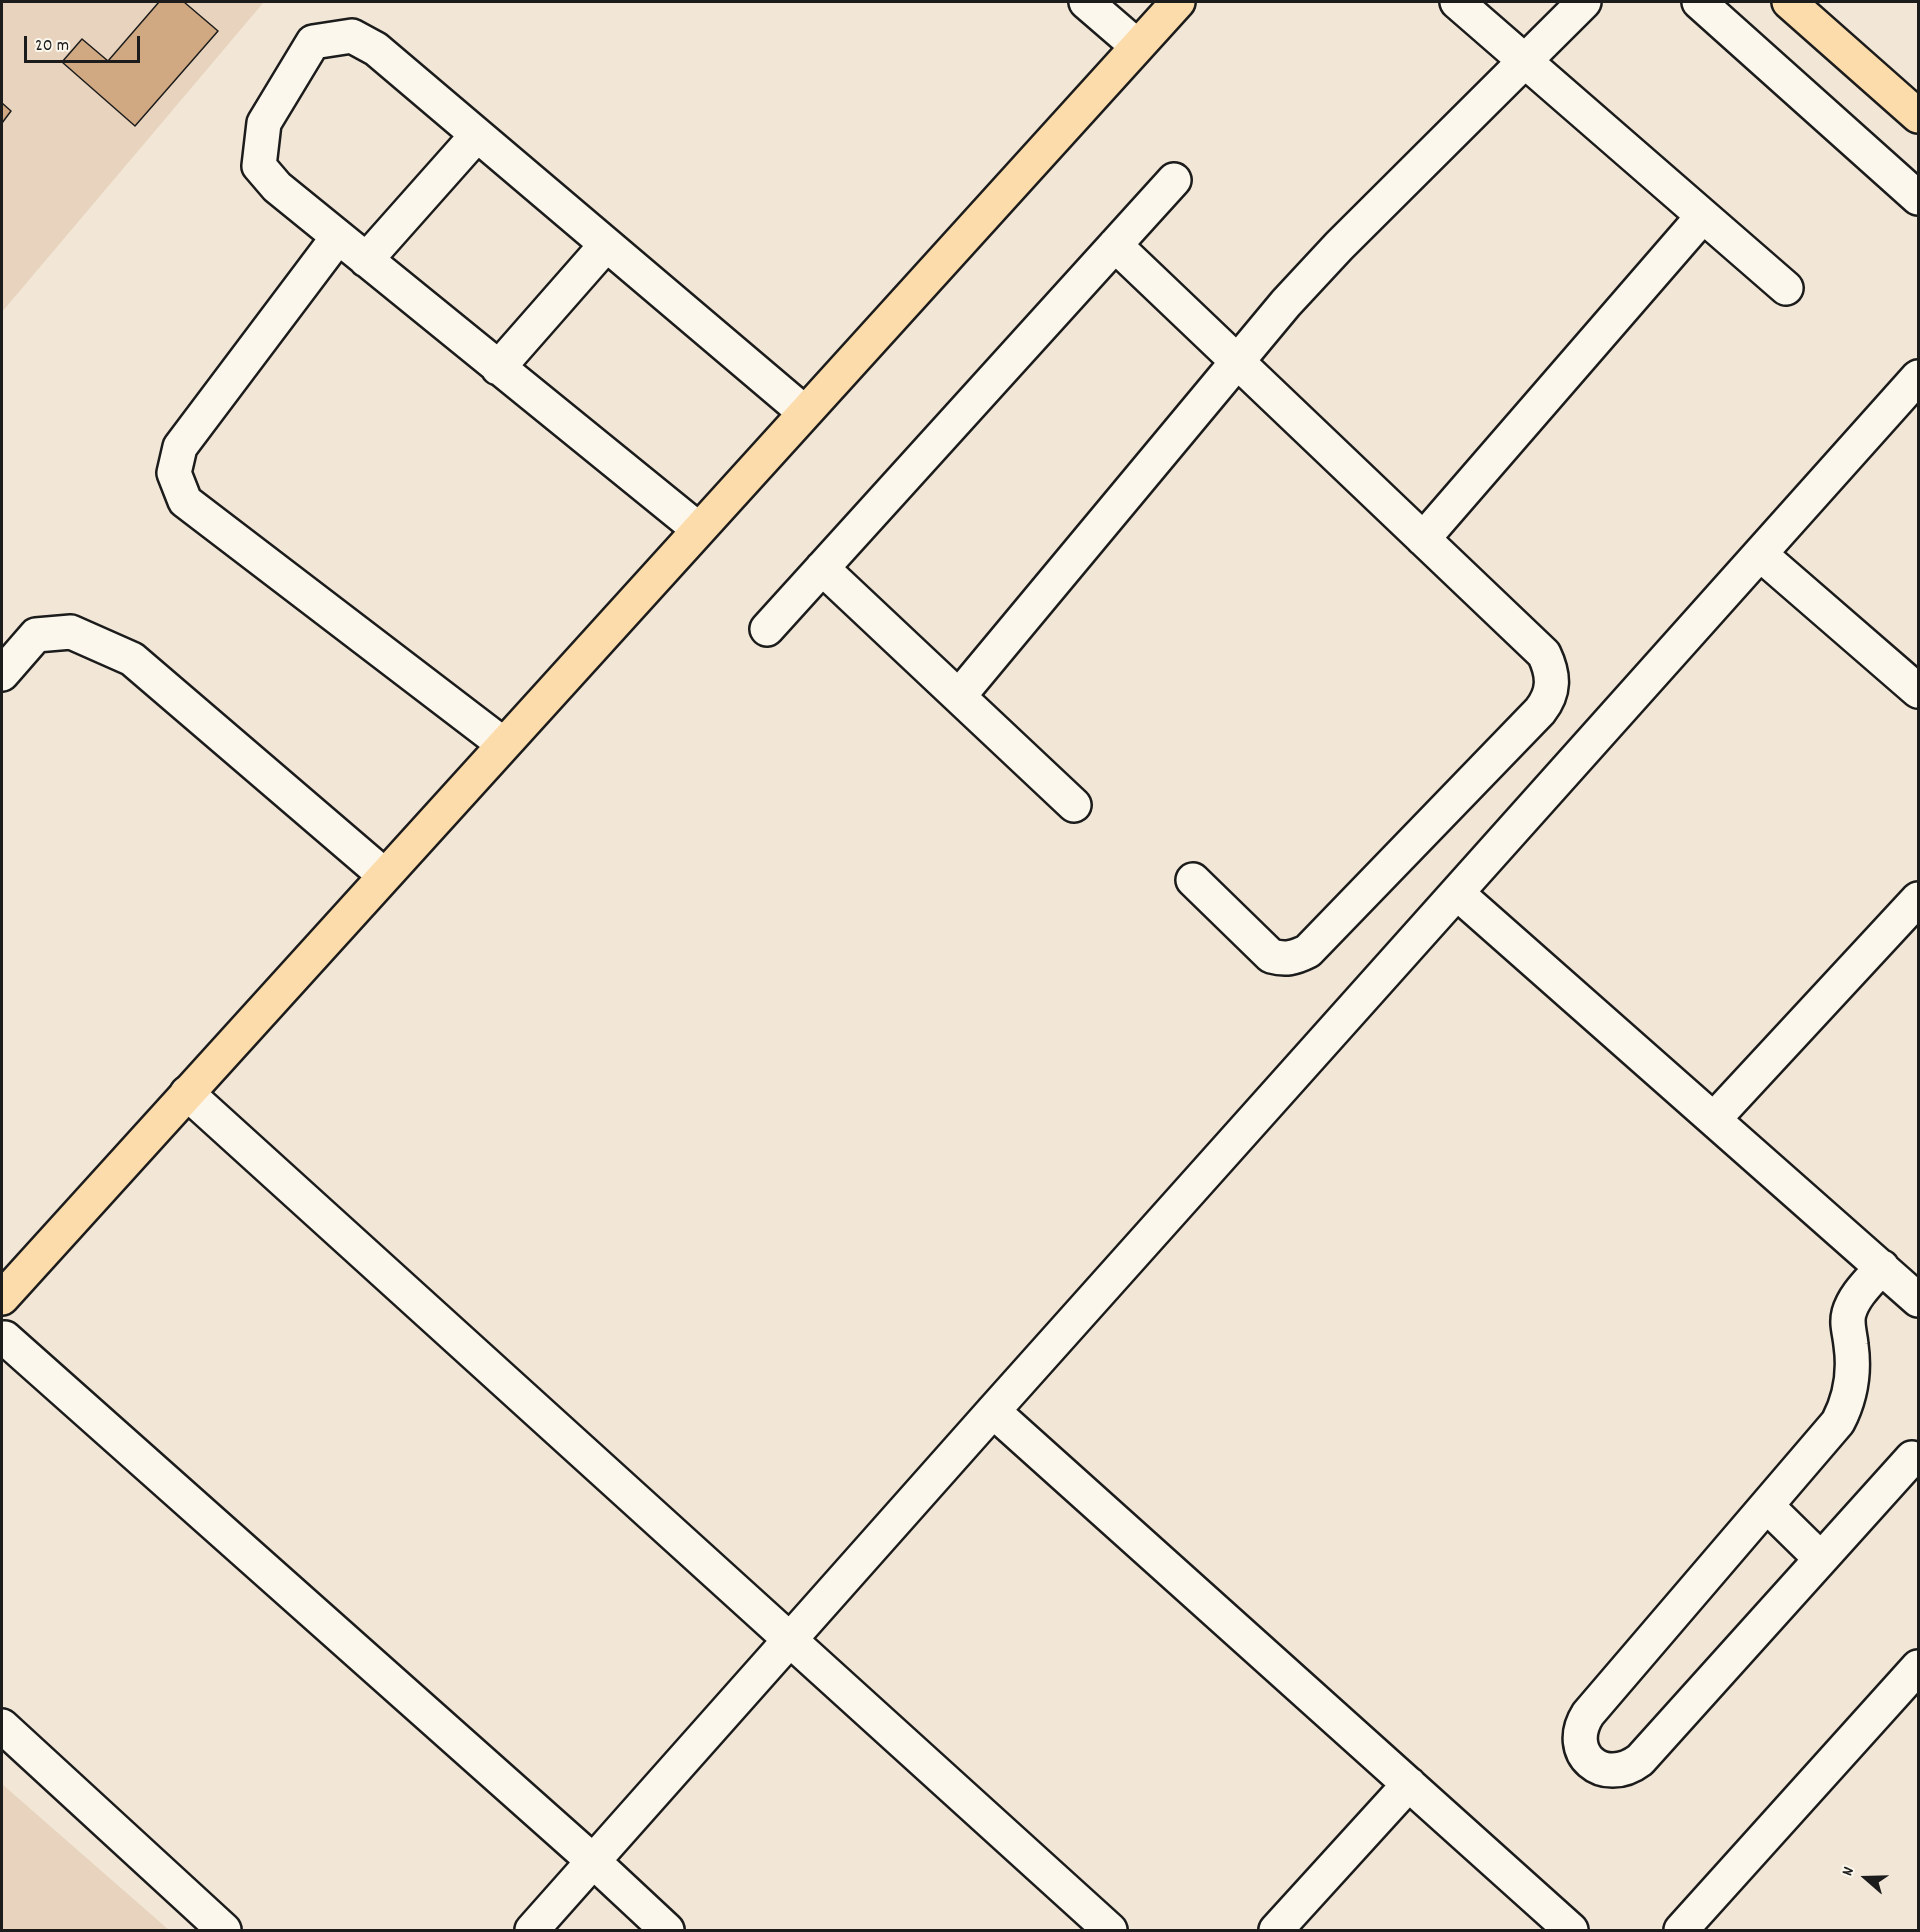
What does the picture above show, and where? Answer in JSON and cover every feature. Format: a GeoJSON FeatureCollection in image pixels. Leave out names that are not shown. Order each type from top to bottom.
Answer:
{"type":"FeatureCollection","features":[{"type":"Feature","properties":{"kind":"main road"},"geometry":{"type":"LineString","coordinates":[[2,1298],[1178,2]]}},
{"type":"Feature","properties":{"kind":"main road"},"geometry":{"type":"LineString","coordinates":[[1789,2],[1918,116]]}},
{"type":"Feature","properties":{"kind":"street"},"geometry":{"type":"LineString","coordinates":[[1086,2],[1137,46]]}},
{"type":"Feature","properties":{"kind":"street"},"geometry":{"type":"LineString","coordinates":[[1457,2],[1786,288]]}},
{"type":"Feature","properties":{"kind":"street"},"geometry":{"type":"LineString","coordinates":[[959,696],[1286,303],[1339,246],[1584,2]]}},
{"type":"Feature","properties":{"kind":"street"},"geometry":{"type":"LineString","coordinates":[[1699,2],[1918,198]]}},
{"type":"Feature","properties":{"kind":"street"},"geometry":{"type":"LineString","coordinates":[[698,529],[277,187],[260,166],[264,123],[313,42],[352,36],[376,49],[804,412]]}},
{"type":"Feature","properties":{"kind":"street"},"geometry":{"type":"LineString","coordinates":[[366,260],[477,135]]}},
{"type":"Feature","properties":{"kind":"street"},"geometry":{"type":"LineString","coordinates":[[767,629],[1174,180]]}},
{"type":"Feature","properties":{"kind":"street"},"geometry":{"type":"LineString","coordinates":[[1423,539],[1703,216]]}},
{"type":"Feature","properties":{"kind":"street"},"geometry":{"type":"LineString","coordinates":[[338,237],[180,447],[174,473],[185,501],[503,744]]}},
{"type":"Feature","properties":{"kind":"street"},"geometry":{"type":"LineString","coordinates":[[498,368],[606,245]]}},
{"type":"Feature","properties":{"kind":"street"},"geometry":{"type":"LineString","coordinates":[[1115,245],[1544,654],[1550,667],[1552,682],[1546,703],[1308,951],[1296,957],[1284,959],[1271,956],[1193,880]]}},
{"type":"Feature","properties":{"kind":"street"},"geometry":{"type":"LineString","coordinates":[[532,1930],[993,1411],[1918,378]]}},
{"type":"Feature","properties":{"kind":"street"},"geometry":{"type":"LineString","coordinates":[[1760,554],[1918,691]]}},
{"type":"Feature","properties":{"kind":"street"},"geometry":{"type":"LineString","coordinates":[[822,568],[1074,805]]}},
{"type":"Feature","properties":{"kind":"street"},"geometry":{"type":"LineString","coordinates":[[2,674],[36,635],[71,632],[132,659],[384,875]]}},
{"type":"Feature","properties":{"kind":"street"},"geometry":{"type":"LineString","coordinates":[[1457,893],[1918,1300]]}},
{"type":"Feature","properties":{"kind":"street"},"geometry":{"type":"LineString","coordinates":[[1714,1119],[1918,899]]}},
{"type":"Feature","properties":{"kind":"street"},"geometry":{"type":"LineString","coordinates":[[187,1093],[1110,1930]]}},
{"type":"Feature","properties":{"kind":"street"},"geometry":{"type":"LineString","coordinates":[[1882,1268],[1853,1301],[1848,1314],[1847,1329],[1853,1366],[1851,1389],[1846,1406],[1827,1436],[1588,1714],[1581,1724],[1579,1736],[1581,1748],[1587,1759],[1596,1766],[1619,1771],[1640,1760],[1912,1458]]}},
{"type":"Feature","properties":{"kind":"street"},"geometry":{"type":"LineString","coordinates":[[3,1336],[593,1861],[667,1930]]}},
{"type":"Feature","properties":{"kind":"street"},"geometry":{"type":"LineString","coordinates":[[993,1411],[1572,1930]]}},
{"type":"Feature","properties":{"kind":"street"},"geometry":{"type":"LineString","coordinates":[[1767,1506],[1821,1559]]}},
{"type":"Feature","properties":{"kind":"street"},"geometry":{"type":"LineString","coordinates":[[1681,1930],[1915,1678]]}},
{"type":"Feature","properties":{"kind":"street"},"geometry":{"type":"LineString","coordinates":[[2,1726],[224,1930]]}},
{"type":"Feature","properties":{"kind":"street"},"geometry":{"type":"LineString","coordinates":[[1276,1930],[1409,1784]]}},
{"type":"Feature","properties":{"kind":"shaded area"},"geometry":{"type":"Polygon","coordinates":[[[2,2],[264,2],[2,312],[2,2]]]}},
{"type":"Feature","properties":{"kind":"shaded area"},"geometry":{"type":"Polygon","coordinates":[[[2,1784],[169,1930],[2,1930],[2,1784]]]}},
{"type":"Feature","properties":{"kind":"building"},"geometry":{"type":"Polygon","coordinates":[[[159,2],[184,2],[218,31],[135,126],[62,62],[82,39],[108,61],[159,2]]]}},
{"type":"Feature","properties":{"kind":"building"},"geometry":{"type":"Polygon","coordinates":[[[2,103],[11,111],[2,123],[2,103]]]}}]}
